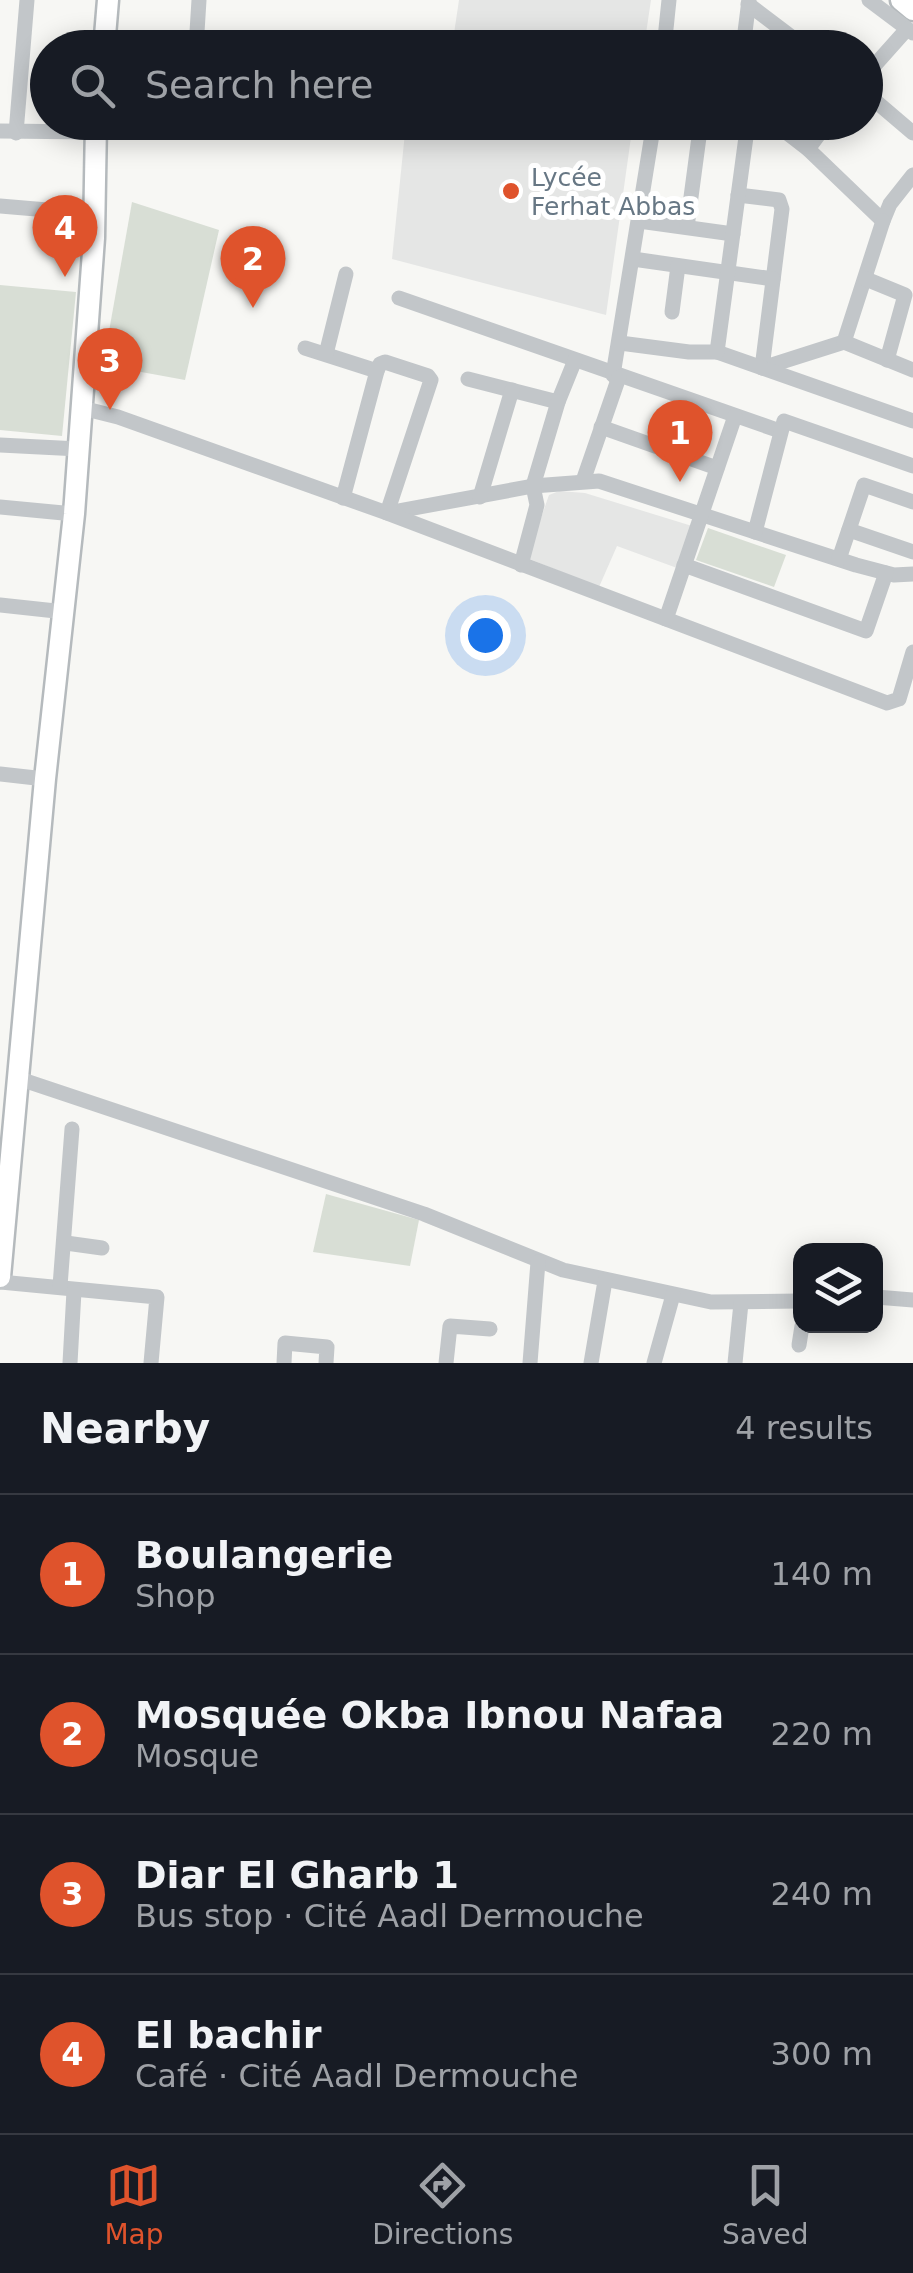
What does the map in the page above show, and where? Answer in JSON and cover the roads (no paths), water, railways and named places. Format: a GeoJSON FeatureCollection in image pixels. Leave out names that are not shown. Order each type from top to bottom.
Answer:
{"type":"FeatureCollection","features":[{"type":"Feature","properties":{"kind":"main road"},"geometry":{"type":"LineString","coordinates":[[106,30],[108,0]]}},
{"type":"Feature","properties":{"kind":"main road"},"geometry":{"type":"LineString","coordinates":[[901,0],[911,24]]}},
{"type":"Feature","properties":{"kind":"main road"},"geometry":{"type":"LineString","coordinates":[[0,1280],[3,1212],[74,514],[94,214],[95,140]]}},
{"type":"Feature","properties":{"kind":"street"},"geometry":{"type":"LineString","coordinates":[[8,132],[27,0]]}},
{"type":"Feature","properties":{"kind":"street"},"geometry":{"type":"LineString","coordinates":[[197,30],[199,0]]}},
{"type":"Feature","properties":{"kind":"street"},"geometry":{"type":"LineString","coordinates":[[666,30],[669,0]]}},
{"type":"Feature","properties":{"kind":"street"},"geometry":{"type":"LineString","coordinates":[[869,0],[911,24],[883,56]]}},
{"type":"Feature","properties":{"kind":"street"},"geometry":{"type":"LineString","coordinates":[[745,30],[748,2]]}},
{"type":"Feature","properties":{"kind":"street"},"geometry":{"type":"LineString","coordinates":[[748,2],[783,30]]}},
{"type":"Feature","properties":{"kind":"street"},"geometry":{"type":"LineString","coordinates":[[883,107],[913,133]]}},
{"type":"Feature","properties":{"kind":"street"},"geometry":{"type":"LineString","coordinates":[[583,481],[616,376],[651,140]]}},
{"type":"Feature","properties":{"kind":"street"},"geometry":{"type":"LineString","coordinates":[[688,228],[698,140]]}},
{"type":"Feature","properties":{"kind":"street"},"geometry":{"type":"LineString","coordinates":[[718,352],[746,140]]}},
{"type":"Feature","properties":{"kind":"street"},"geometry":{"type":"LineString","coordinates":[[796,140],[883,221]]}},
{"type":"Feature","properties":{"kind":"street"},"geometry":{"type":"LineString","coordinates":[[808,149],[815,140]]}},
{"type":"Feature","properties":{"kind":"street"},"geometry":{"type":"LineString","coordinates":[[844,342],[890,204],[913,175]]}},
{"type":"Feature","properties":{"kind":"street"},"geometry":{"type":"LineString","coordinates":[[738,195],[779,200],[782,209],[762,368]]}},
{"type":"Feature","properties":{"kind":"street"},"geometry":{"type":"LineString","coordinates":[[0,206],[94,214]]}},
{"type":"Feature","properties":{"kind":"street"},"geometry":{"type":"LineString","coordinates":[[639,221],[733,234]]}},
{"type":"Feature","properties":{"kind":"street"},"geometry":{"type":"LineString","coordinates":[[633,259],[774,279]]}},
{"type":"Feature","properties":{"kind":"street"},"geometry":{"type":"LineString","coordinates":[[672,312],[678,266]]}},
{"type":"Feature","properties":{"kind":"street"},"geometry":{"type":"LineString","coordinates":[[326,354],[346,274]]}},
{"type":"Feature","properties":{"kind":"street"},"geometry":{"type":"LineString","coordinates":[[866,279],[905,294],[887,360]]}},
{"type":"Feature","properties":{"kind":"street"},"geometry":{"type":"LineString","coordinates":[[399,298],[780,431]]}},
{"type":"Feature","properties":{"kind":"street"},"geometry":{"type":"LineString","coordinates":[[762,368],[844,342],[913,370]]}},
{"type":"Feature","properties":{"kind":"street"},"geometry":{"type":"LineString","coordinates":[[620,343],[718,352],[913,421]]}},
{"type":"Feature","properties":{"kind":"street"},"geometry":{"type":"LineString","coordinates":[[305,348],[378,370]]}},
{"type":"Feature","properties":{"kind":"street"},"geometry":{"type":"LineString","coordinates":[[521,565],[537,505],[533,486],[575,360]]}},
{"type":"Feature","properties":{"kind":"street"},"geometry":{"type":"LineString","coordinates":[[343,498],[380,364],[385,362],[428,376],[431,380],[387,513]]}},
{"type":"Feature","properties":{"kind":"street"},"geometry":{"type":"LineString","coordinates":[[468,380],[558,402]]}},
{"type":"Feature","properties":{"kind":"street"},"geometry":{"type":"LineString","coordinates":[[480,497],[512,390]]}},
{"type":"Feature","properties":{"kind":"street"},"geometry":{"type":"LineString","coordinates":[[82,408],[118,417],[387,513],[887,702],[899,699],[908,686],[913,652]]}},
{"type":"Feature","properties":{"kind":"street"},"geometry":{"type":"LineString","coordinates":[[666,619],[735,416]]}},
{"type":"Feature","properties":{"kind":"street"},"geometry":{"type":"LineString","coordinates":[[754,532],[784,422],[913,466]]}},
{"type":"Feature","properties":{"kind":"street"},"geometry":{"type":"LineString","coordinates":[[602,427],[716,468]]}},
{"type":"Feature","properties":{"kind":"street"},"geometry":{"type":"LineString","coordinates":[[0,444],[79,449]]}},
{"type":"Feature","properties":{"kind":"street"},"geometry":{"type":"LineString","coordinates":[[387,513],[533,486],[599,481],[886,573],[913,574]]}},
{"type":"Feature","properties":{"kind":"street"},"geometry":{"type":"LineString","coordinates":[[839,559],[864,485],[913,502]]}},
{"type":"Feature","properties":{"kind":"street"},"geometry":{"type":"LineString","coordinates":[[0,508],[74,514]]}},
{"type":"Feature","properties":{"kind":"street"},"geometry":{"type":"LineString","coordinates":[[849,530],[913,552]]}},
{"type":"Feature","properties":{"kind":"street"},"geometry":{"type":"LineString","coordinates":[[684,565],[866,631],[886,573]]}},
{"type":"Feature","properties":{"kind":"street"},"geometry":{"type":"LineString","coordinates":[[0,604],[65,612]]}},
{"type":"Feature","properties":{"kind":"street"},"geometry":{"type":"LineString","coordinates":[[0,774],[45,778]]}},
{"type":"Feature","properties":{"kind":"street"},"geometry":{"type":"LineString","coordinates":[[17,1078],[424,1214],[538,1262],[604,1281],[741,1303],[793,1301]]}},
{"type":"Feature","properties":{"kind":"street"},"geometry":{"type":"LineString","coordinates":[[70,1363],[66,1243],[72,1129]]}},
{"type":"Feature","properties":{"kind":"street"},"geometry":{"type":"LineString","coordinates":[[66,1243],[102,1248]]}},
{"type":"Feature","properties":{"kind":"street"},"geometry":{"type":"LineString","coordinates":[[530,1363],[538,1262]]}},
{"type":"Feature","properties":{"kind":"street"},"geometry":{"type":"LineString","coordinates":[[0,1280],[158,1297],[152,1363]]}},
{"type":"Feature","properties":{"kind":"street"},"geometry":{"type":"LineString","coordinates":[[591,1363],[604,1281]]}},
{"type":"Feature","properties":{"kind":"street"},"geometry":{"type":"LineString","coordinates":[[654,1363],[673,1295]]}},
{"type":"Feature","properties":{"kind":"street"},"geometry":{"type":"LineString","coordinates":[[883,1298],[913,1300]]}},
{"type":"Feature","properties":{"kind":"street"},"geometry":{"type":"LineString","coordinates":[[735,1363],[741,1303]]}},
{"type":"Feature","properties":{"kind":"street"},"geometry":{"type":"LineString","coordinates":[[446,1363],[450,1326],[490,1329]]}},
{"type":"Feature","properties":{"kind":"street"},"geometry":{"type":"LineString","coordinates":[[799,1344],[801,1333]]}},
{"type":"Feature","properties":{"kind":"street"},"geometry":{"type":"LineString","coordinates":[[284,1363],[285,1343],[327,1346],[326,1363]]}},
{"type":"Feature","properties":{"kind":"place","name":"Lycée Ferhat Abbas"},"geometry":{"type":"Point","coordinates":[511,191]}},
{"type":"Feature","properties":{"kind":"place","name":"El bachir"},"geometry":{"type":"Point","coordinates":[65,277]}},
{"type":"Feature","properties":{"kind":"place","name":"Mosquée Okba Ibnou Nafaa"},"geometry":{"type":"Point","coordinates":[253,308]}},
{"type":"Feature","properties":{"kind":"place","name":"Diar El Gharb 1"},"geometry":{"type":"Point","coordinates":[110,410]}},
{"type":"Feature","properties":{"kind":"place","name":"Boulangerie"},"geometry":{"type":"Point","coordinates":[680,482]}}]}
